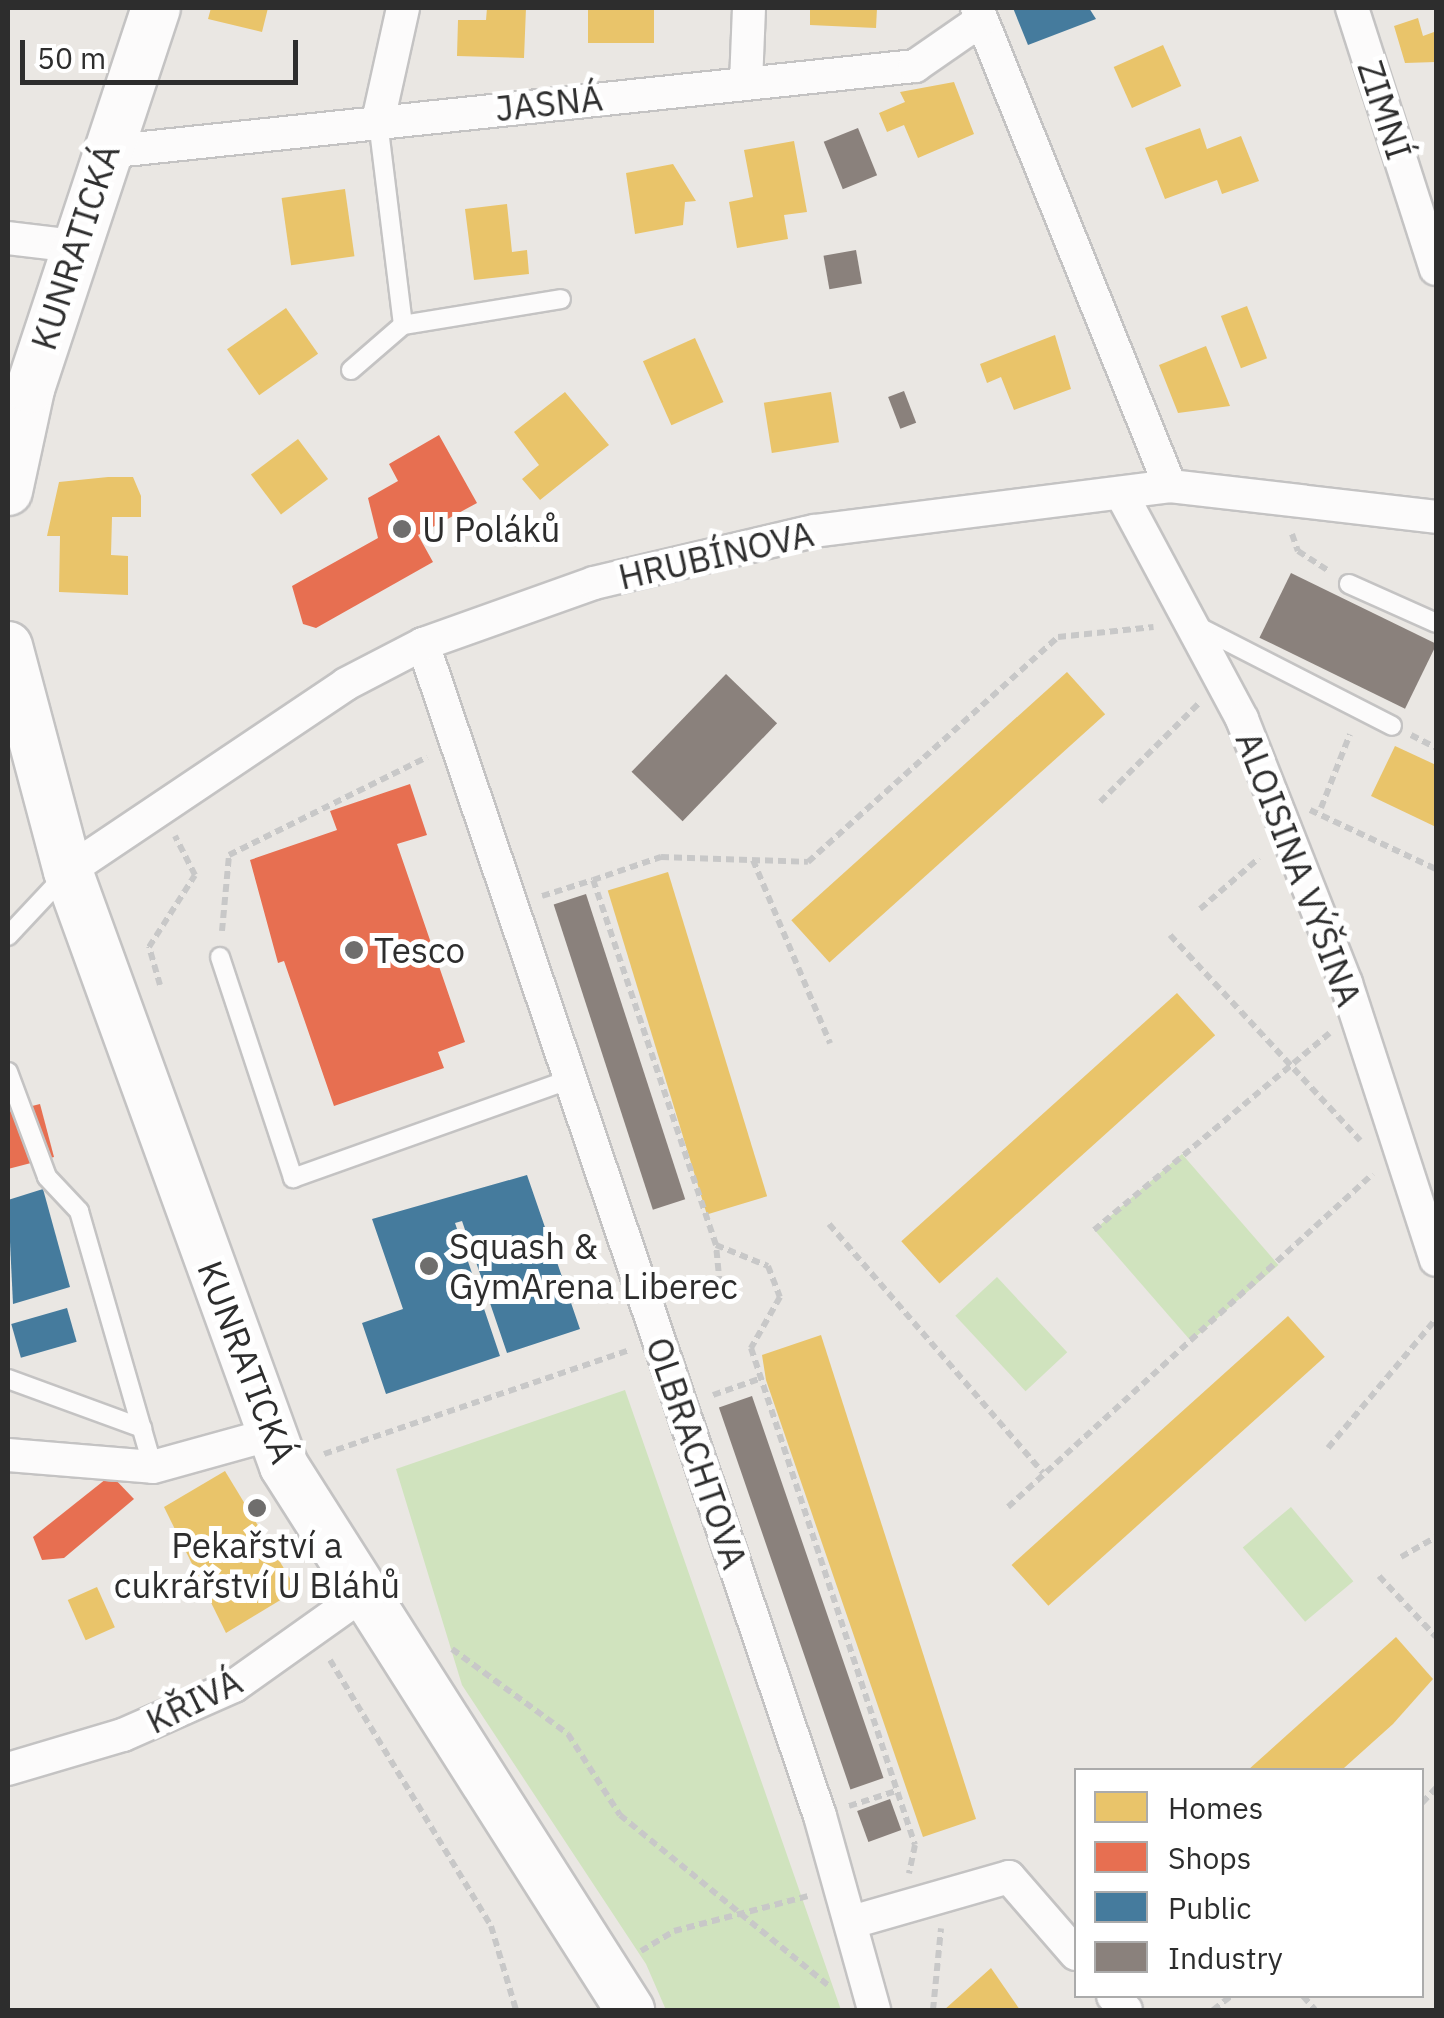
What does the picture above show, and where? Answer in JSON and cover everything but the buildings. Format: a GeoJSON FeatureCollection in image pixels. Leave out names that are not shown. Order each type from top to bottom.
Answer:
{"type":"FeatureCollection","features":[{"type":"Feature","properties":{"kind":"street","name":"KUNRATICKÁ"},"geometry":{"type":"LineString","coordinates":[[8,491],[75,246],[156,8]]}},
{"type":"Feature","properties":{"kind":"street"},"geometry":{"type":"LineString","coordinates":[[378,121],[403,8]]}},
{"type":"Feature","properties":{"kind":"street"},"geometry":{"type":"LineString","coordinates":[[746,84],[749,8]]}},
{"type":"Feature","properties":{"kind":"street","name":"ZIMNÍ"},"geometry":{"type":"LineString","coordinates":[[1352,8],[1436,269]]}},
{"type":"Feature","properties":{"kind":"street","name":"JASNÁ"},"geometry":{"type":"LineString","coordinates":[[106,152],[915,66],[978,14]]}},
{"type":"Feature","properties":{"kind":"street"},"geometry":{"type":"LineString","coordinates":[[978,14],[1170,486]]}},
{"type":"Feature","properties":{"kind":"street"},"geometry":{"type":"LineString","coordinates":[[8,238],[75,246]]}},
{"type":"Feature","properties":{"kind":"street","name":"HRUBÍNOVA"},"geometry":{"type":"LineString","coordinates":[[68,871],[154,806],[423,644],[594,582],[814,531],[1170,486],[1436,517]]}},
{"type":"Feature","properties":{"kind":"street","name":"ALOISINA VÝŠINA"},"geometry":{"type":"LineString","coordinates":[[1122,495],[1221,681],[1283,824],[1356,1016],[1392,1161],[1436,1260]]}},
{"type":"Feature","properties":{"kind":"street","name":"OLBRACHTOVA"},"geometry":{"type":"LineString","coordinates":[[423,644],[820,1816],[874,2010]]}},
{"type":"Feature","properties":{"kind":"street","name":"KUNRATICKÁ"},"geometry":{"type":"LineString","coordinates":[[8,646],[68,871],[278,1450],[362,1595],[620,1990]]}},
{"type":"Feature","properties":{"kind":"street"},"geometry":{"type":"LineString","coordinates":[[8,1455],[154,1467],[278,1450]]}},
{"type":"Feature","properties":{"kind":"street","name":"KŘIVÁ"},"geometry":{"type":"LineString","coordinates":[[8,1768],[186,1707],[314,1633],[362,1595]]}},
{"type":"Feature","properties":{"kind":"street"},"geometry":{"type":"LineString","coordinates":[[848,1908],[901,1908],[1009,1877],[1074,1952]]}},
{"type":"Feature","properties":{"kind":"lane"},"geometry":{"type":"LineString","coordinates":[[378,121],[403,326]]}},
{"type":"Feature","properties":{"kind":"lane"},"geometry":{"type":"LineString","coordinates":[[351,370],[403,326],[560,298]]}},
{"type":"Feature","properties":{"kind":"lane"},"geometry":{"type":"LineString","coordinates":[[1349,584],[1436,623]]}},
{"type":"Feature","properties":{"kind":"lane"},"geometry":{"type":"LineString","coordinates":[[1190,623],[1392,726]]}},
{"type":"Feature","properties":{"kind":"lane"},"geometry":{"type":"LineString","coordinates":[[8,936],[68,871]]}},
{"type":"Feature","properties":{"kind":"lane"},"geometry":{"type":"LineString","coordinates":[[220,957],[294,1178],[568,1080]]}},
{"type":"Feature","properties":{"kind":"lane"},"geometry":{"type":"LineString","coordinates":[[8,1072],[47,1178],[79,1211],[154,1467]]}},
{"type":"Feature","properties":{"kind":"lane"},"geometry":{"type":"LineString","coordinates":[[8,1379],[142,1428]]}},
{"type":"Feature","properties":{"kind":"path"},"geometry":{"type":"LineString","coordinates":[[1281,500],[1298,551],[1349,584]]}},
{"type":"Feature","properties":{"kind":"path"},"geometry":{"type":"LineString","coordinates":[[512,905],[661,858],[808,862],[1058,636],[1190,623]]}},
{"type":"Feature","properties":{"kind":"path"},"geometry":{"type":"LineString","coordinates":[[1100,802],[1221,681]]}},
{"type":"Feature","properties":{"kind":"path"},"geometry":{"type":"LineString","coordinates":[[1200,909],[1283,824],[1321,808],[1360,709]]}},
{"type":"Feature","properties":{"kind":"path"},"geometry":{"type":"LineString","coordinates":[[220,957],[228,855],[457,742]]}},
{"type":"Feature","properties":{"kind":"path"},"geometry":{"type":"LineString","coordinates":[[154,806],[195,875],[149,947],[160,984]]}},
{"type":"Feature","properties":{"kind":"path"},"geometry":{"type":"LineString","coordinates":[[1321,808],[1436,868]]}},
{"type":"Feature","properties":{"kind":"path"},"geometry":{"type":"LineString","coordinates":[[753,860],[830,1043]]}},
{"type":"Feature","properties":{"kind":"path"},"geometry":{"type":"LineString","coordinates":[[593,880],[716,1245],[721,1297]]}},
{"type":"Feature","properties":{"kind":"path"},"geometry":{"type":"LineString","coordinates":[[1008,1507],[1392,1161],[1170,935]]}},
{"type":"Feature","properties":{"kind":"path"},"geometry":{"type":"LineString","coordinates":[[1094,1230],[1291,1060],[1356,1016]]}},
{"type":"Feature","properties":{"kind":"path"},"geometry":{"type":"LineString","coordinates":[[829,1224],[1043,1473]]}},
{"type":"Feature","properties":{"kind":"path"},"geometry":{"type":"LineString","coordinates":[[716,1245],[768,1266],[780,1297],[751,1348],[915,1845],[901,1908]]}},
{"type":"Feature","properties":{"kind":"path"},"geometry":{"type":"LineString","coordinates":[[1328,1448],[1436,1319]]}},
{"type":"Feature","properties":{"kind":"path"},"geometry":{"type":"LineString","coordinates":[[278,1450],[659,1340]]}},
{"type":"Feature","properties":{"kind":"path"},"geometry":{"type":"LineString","coordinates":[[682,1407],[759,1379]]}},
{"type":"Feature","properties":{"kind":"path"},"geometry":{"type":"LineString","coordinates":[[1401,1557],[1436,1537]]}},
{"type":"Feature","properties":{"kind":"path"},"geometry":{"type":"LineString","coordinates":[[1379,1576],[1436,1637]]}},
{"type":"Feature","properties":{"kind":"path"},"geometry":{"type":"LineString","coordinates":[[314,1633],[491,1926],[516,2010]]}},
{"type":"Feature","properties":{"kind":"path"},"geometry":{"type":"LineString","coordinates":[[437,1639],[568,1734],[620,1815],[837,1993]]}},
{"type":"Feature","properties":{"kind":"path"},"geometry":{"type":"LineString","coordinates":[[820,1816],[896,1790]]}},
{"type":"Feature","properties":{"kind":"path"},"geometry":{"type":"LineString","coordinates":[[933,2010],[946,1895]]}},
{"type":"Feature","properties":{"kind":"path"},"geometry":{"type":"LineString","coordinates":[[620,1990],[674,1931],[780,1897],[848,1908]]}},
{"type":"Feature","properties":{"kind":"green space"},"geometry":{"type":"Polygon","coordinates":[[[1182,1154],[1278,1265],[1191,1341],[1094,1230],[1182,1154]]]}},
{"type":"Feature","properties":{"kind":"green space"},"geometry":{"type":"Polygon","coordinates":[[[997,1277],[1067,1352],[1026,1391],[955,1316],[997,1277]]]}},
{"type":"Feature","properties":{"kind":"green space"},"geometry":{"type":"Polygon","coordinates":[[[625,1390],[841,2010],[666,2010],[646,1964],[462,1685],[396,1469],[625,1390]]]}},
{"type":"Feature","properties":{"kind":"green space"},"geometry":{"type":"Polygon","coordinates":[[[1291,1507],[1353,1581],[1305,1622],[1243,1547],[1291,1507]]]}},
{"type":"Feature","properties":{"kind":"place","name":"U Poláků"},"geometry":{"type":"Point","coordinates":[402,529]}},
{"type":"Feature","properties":{"kind":"place","name":"Tesco"},"geometry":{"type":"Point","coordinates":[354,950]}},
{"type":"Feature","properties":{"kind":"place","name":"Squash & GymArena Liberec"},"geometry":{"type":"Point","coordinates":[429,1266]}},
{"type":"Feature","properties":{"kind":"place","name":"Pekařství a cukrářství U Bláhů"},"geometry":{"type":"Point","coordinates":[257,1508]}}]}
